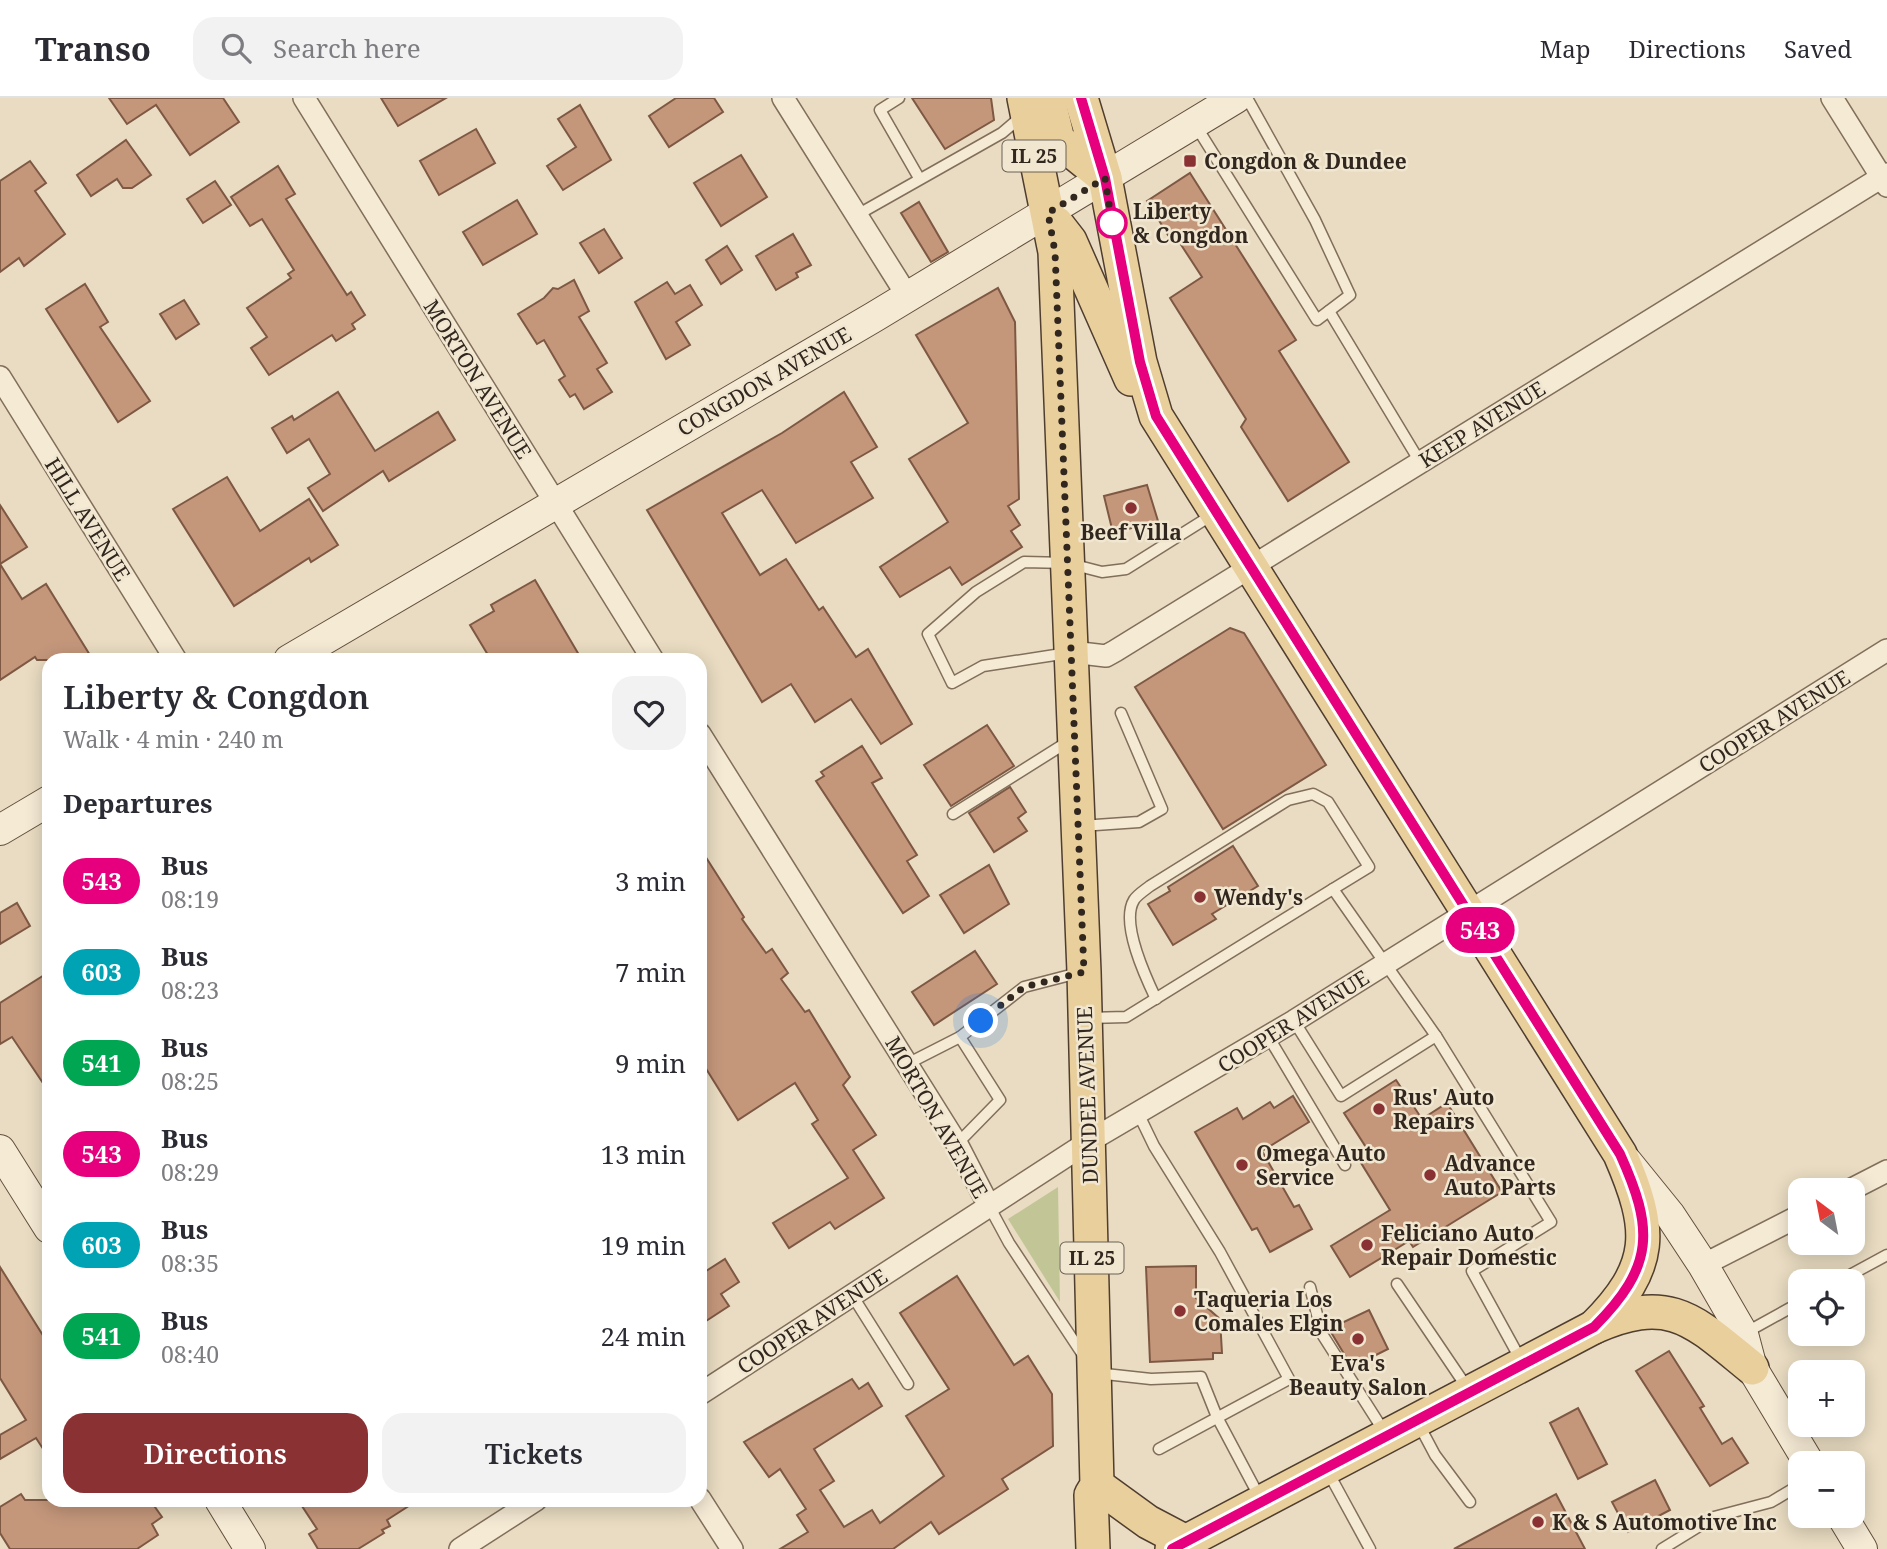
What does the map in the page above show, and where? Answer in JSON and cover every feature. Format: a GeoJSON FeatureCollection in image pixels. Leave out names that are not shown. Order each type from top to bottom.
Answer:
{"type":"FeatureCollection","features":[{"type":"Feature","properties":{"kind":"main road","name":"IL 25"},"geometry":{"type":"LineString","coordinates":[[1081,98],[1105,178],[1140,362],[1156,416],[1620,1154]]}},
{"type":"Feature","properties":{"kind":"main road"},"geometry":{"type":"LineString","coordinates":[[1033,103],[1058,140],[1105,178]]}},
{"type":"Feature","properties":{"kind":"main road","name":"DUNDEE AVENUE"},"geometry":{"type":"LineString","coordinates":[[1033,103],[1055,252],[1072,653],[1096,1373],[1097,1485],[1091,1495],[1093,1549]]}},
{"type":"Feature","properties":{"kind":"main road"},"geometry":{"type":"LineString","coordinates":[[1048,213],[1070,242],[1126,373],[1156,416]]}},
{"type":"Feature","properties":{"kind":"main road"},"geometry":{"type":"LineString","coordinates":[[1594,1327],[1614,1307],[1631,1282],[1645,1240],[1636,1193],[1620,1154]]}},
{"type":"Feature","properties":{"kind":"main road"},"geometry":{"type":"LineString","coordinates":[[1097,1485],[1149,1522],[1192,1544],[1262,1502],[1416,1420],[1594,1327],[1634,1312],[1678,1315],[1705,1330],[1752,1368]]}},
{"type":"Feature","properties":{"kind":"street","name":"MORTON AVENUE"},"geometry":{"type":"LineString","coordinates":[[304,98],[649,653]]}},
{"type":"Feature","properties":{"kind":"street"},"geometry":{"type":"LineString","coordinates":[[783,98],[908,297]]}},
{"type":"Feature","properties":{"kind":"street","name":"CONGDON AVENUE"},"geometry":{"type":"LineString","coordinates":[[301,653],[908,297],[1236,98]]}},
{"type":"Feature","properties":{"kind":"street"},"geometry":{"type":"LineString","coordinates":[[1832,98],[1885,180]]}},
{"type":"Feature","properties":{"kind":"street","name":"KEEP AVENUE"},"geometry":{"type":"LineString","coordinates":[[1072,653],[1106,656],[1115,652],[1251,565],[1885,180]]}},
{"type":"Feature","properties":{"kind":"street","name":"HILL AVENUE"},"geometry":{"type":"LineString","coordinates":[[0,377],[172,653]]}},
{"type":"Feature","properties":{"kind":"street","name":"COOPER AVENUE"},"geometry":{"type":"LineString","coordinates":[[707,1389],[1088,1142],[1139,1115],[1294,1021],[1887,650]]}},
{"type":"Feature","properties":{"kind":"street","name":"MORTON AVENUE"},"geometry":{"type":"LineString","coordinates":[[707,745],[957,1144],[989,1206]]}},
{"type":"Feature","properties":{"kind":"street"},"geometry":{"type":"LineString","coordinates":[[0,830],[42,805]]}},
{"type":"Feature","properties":{"kind":"street"},"geometry":{"type":"LineString","coordinates":[[0,1150],[42,1217]]}},
{"type":"Feature","properties":{"kind":"street","name":"IL 25"},"geometry":{"type":"LineString","coordinates":[[1620,1154],[1670,1214],[1703,1265],[1743,1334],[1752,1368],[1802,1451]]}},
{"type":"Feature","properties":{"kind":"street"},"geometry":{"type":"LineString","coordinates":[[1866,1183],[1886,1175]]}},
{"type":"Feature","properties":{"kind":"street"},"geometry":{"type":"LineString","coordinates":[[1703,1265],[1788,1222]]}},
{"type":"Feature","properties":{"kind":"street"},"geometry":{"type":"LineString","coordinates":[[223,1507],[250,1549]]}},
{"type":"Feature","properties":{"kind":"street"},"geometry":{"type":"LineString","coordinates":[[460,1549],[525,1507]]}},
{"type":"Feature","properties":{"kind":"street"},"geometry":{"type":"LineString","coordinates":[[705,1507],[732,1549]]}},
{"type":"Feature","properties":{"kind":"street"},"geometry":{"type":"LineString","coordinates":[[1849,1528],[1862,1549]]}},
{"type":"Feature","properties":{"kind":"lane"},"geometry":{"type":"LineString","coordinates":[[899,98],[880,110],[919,178]]}},
{"type":"Feature","properties":{"kind":"lane"},"geometry":{"type":"LineString","coordinates":[[1194,123],[1317,320],[1350,295],[1315,219],[1247,98]]}},
{"type":"Feature","properties":{"kind":"lane"},"geometry":{"type":"LineString","coordinates":[[857,215],[1002,133],[1033,103]]}},
{"type":"Feature","properties":{"kind":"lane"},"geometry":{"type":"LineString","coordinates":[[1329,311],[1420,462]]}},
{"type":"Feature","properties":{"kind":"lane"},"geometry":{"type":"LineString","coordinates":[[1072,653],[983,666],[952,683],[928,634],[976,592],[1024,562],[1067,563],[1102,572],[1126,569],[1217,511]]}},
{"type":"Feature","properties":{"kind":"lane"},"geometry":{"type":"LineString","coordinates":[[1078,827],[1139,822],[1162,809],[1121,713]]}},
{"type":"Feature","properties":{"kind":"lane"},"geometry":{"type":"LineString","coordinates":[[953,814],[1074,738]]}},
{"type":"Feature","properties":{"kind":"lane"},"geometry":{"type":"LineString","coordinates":[[1085,1018],[1126,1017],[1156,999],[1369,867],[1339,818],[1321,797],[1300,795],[1258,818],[1150,886],[1134,900],[1130,918],[1132,933],[1137,955],[1156,999]]}},
{"type":"Feature","properties":{"kind":"lane"},"geometry":{"type":"LineString","coordinates":[[1333,889],[1436,1036],[1551,1222],[1472,1271],[1523,1364]]}},
{"type":"Feature","properties":{"kind":"lane"},"geometry":{"type":"LineString","coordinates":[[907,1064],[960,1037],[1024,987],[1084,972]]}},
{"type":"Feature","properties":{"kind":"lane"},"geometry":{"type":"LineString","coordinates":[[1294,1021],[1341,1096],[1436,1036]]}},
{"type":"Feature","properties":{"kind":"lane"},"geometry":{"type":"LineString","coordinates":[[1268,1036],[1345,1165]]}},
{"type":"Feature","properties":{"kind":"lane"},"geometry":{"type":"LineString","coordinates":[[957,1144],[1000,1100],[960,1037]]}},
{"type":"Feature","properties":{"kind":"lane"},"geometry":{"type":"LineString","coordinates":[[1139,1115],[1154,1146],[1220,1252],[1289,1379],[1159,1449]]}},
{"type":"Feature","properties":{"kind":"lane","name":"MORTON AVENUE"},"geometry":{"type":"LineString","coordinates":[[989,1206],[1016,1255],[1096,1373]]}},
{"type":"Feature","properties":{"kind":"lane"},"geometry":{"type":"LineString","coordinates":[[1861,1269],[1887,1255]]}},
{"type":"Feature","properties":{"kind":"lane"},"geometry":{"type":"LineString","coordinates":[[1397,1284],[1470,1392]]}},
{"type":"Feature","properties":{"kind":"lane"},"geometry":{"type":"LineString","coordinates":[[1310,1287],[1322,1334],[1387,1436]]}},
{"type":"Feature","properties":{"kind":"lane"},"geometry":{"type":"LineString","coordinates":[[852,1295],[908,1384]]}},
{"type":"Feature","properties":{"kind":"lane"},"geometry":{"type":"LineString","coordinates":[[1743,1334],[1788,1310]]}},
{"type":"Feature","properties":{"kind":"lane"},"geometry":{"type":"LineString","coordinates":[[1096,1373],[1150,1379],[1201,1377],[1217,1418],[1262,1502]]}},
{"type":"Feature","properties":{"kind":"lane"},"geometry":{"type":"LineString","coordinates":[[1416,1420],[1435,1455],[1470,1502]]}},
{"type":"Feature","properties":{"kind":"lane"},"geometry":{"type":"LineString","coordinates":[[1326,1468],[1370,1549]]}},
{"type":"Feature","properties":{"kind":"lane"},"geometry":{"type":"LineString","coordinates":[[1662,1549],[1714,1517],[1771,1502],[1788,1492]]}},
{"type":"Feature","properties":{"kind":"green space"},"geometry":{"type":"Polygon","coordinates":[[[1058,1187],[1060,1302],[1008,1219],[1058,1187]]]}},
{"type":"Feature","properties":{"kind":"building"},"geometry":{"type":"Polygon","coordinates":[[[109,98],[223,98],[239,122],[190,155],[156,105],[127,124],[109,98]]]}},
{"type":"Feature","properties":{"kind":"building"},"geometry":{"type":"Polygon","coordinates":[[[381,98],[446,98],[398,126],[381,98]]]}},
{"type":"Feature","properties":{"kind":"building"},"geometry":{"type":"Polygon","coordinates":[[[676,98],[714,98],[723,112],[669,147],[649,116],[676,98]]]}},
{"type":"Feature","properties":{"kind":"building"},"geometry":{"type":"Polygon","coordinates":[[[912,98],[991,98],[994,120],[945,149],[912,98]]]}},
{"type":"Feature","properties":{"kind":"building"},"geometry":{"type":"Polygon","coordinates":[[[580,105],[611,160],[563,190],[547,166],[576,147],[558,119],[580,105]]]}},
{"type":"Feature","properties":{"kind":"building"},"geometry":{"type":"Polygon","coordinates":[[[476,129],[495,163],[439,195],[420,161],[476,129]]]}},
{"type":"Feature","properties":{"kind":"building"},"geometry":{"type":"Polygon","coordinates":[[[126,140],[151,175],[132,188],[123,188],[117,179],[91,196],[77,175],[126,140]]]}},
{"type":"Feature","properties":{"kind":"building"},"geometry":{"type":"Polygon","coordinates":[[[741,155],[767,197],[721,226],[694,183],[741,155]]]}},
{"type":"Feature","properties":{"kind":"building"},"geometry":{"type":"Polygon","coordinates":[[[30,161],[46,183],[35,191],[65,234],[24,266],[19,258],[0,272],[0,181],[30,161]]]}},
{"type":"Feature","properties":{"kind":"building"},"geometry":{"type":"Polygon","coordinates":[[[278,166],[295,194],[286,199],[347,295],[351,292],[365,315],[352,324],[355,329],[336,341],[332,335],[269,375],[251,348],[267,337],[247,308],[291,278],[288,274],[294,270],[262,219],[250,226],[231,197],[278,166]]]}},
{"type":"Feature","properties":{"kind":"building"},"geometry":{"type":"Polygon","coordinates":[[[1190,173],[1296,340],[1279,351],[1349,462],[1288,501],[1241,427],[1246,419],[1170,298],[1202,277],[1176,237],[1171,240],[1147,201],[1190,173]]]}},
{"type":"Feature","properties":{"kind":"building"},"geometry":{"type":"Polygon","coordinates":[[[215,181],[231,205],[203,223],[187,199],[215,181]]]}},
{"type":"Feature","properties":{"kind":"building"},"geometry":{"type":"Polygon","coordinates":[[[517,200],[537,234],[483,265],[463,232],[517,200]]]}},
{"type":"Feature","properties":{"kind":"building"},"geometry":{"type":"Polygon","coordinates":[[[919,202],[948,252],[931,262],[901,213],[919,202]]]}},
{"type":"Feature","properties":{"kind":"building"},"geometry":{"type":"Polygon","coordinates":[[[604,229],[622,258],[599,273],[580,243],[604,229]]]}},
{"type":"Feature","properties":{"kind":"building"},"geometry":{"type":"Polygon","coordinates":[[[793,234],[811,265],[796,273],[798,277],[776,290],[756,256],[793,234]]]}},
{"type":"Feature","properties":{"kind":"building"},"geometry":{"type":"Polygon","coordinates":[[[727,246],[742,270],[721,284],[706,260],[727,246]]]}},
{"type":"Feature","properties":{"kind":"building"},"geometry":{"type":"Polygon","coordinates":[[[574,280],[589,311],[579,317],[607,363],[597,369],[612,392],[584,409],[575,394],[570,397],[559,380],[565,376],[544,340],[537,344],[518,314],[544,298],[553,288],[558,289],[574,280]]]}},
{"type":"Feature","properties":{"kind":"building"},"geometry":{"type":"Polygon","coordinates":[[[667,282],[675,294],[690,285],[702,305],[676,322],[690,345],[666,359],[635,302],[667,282]]]}},
{"type":"Feature","properties":{"kind":"building"},"geometry":{"type":"Polygon","coordinates":[[[85,284],[108,322],[100,327],[150,401],[118,422],[46,309],[85,284]]]}},
{"type":"Feature","properties":{"kind":"building"},"geometry":{"type":"Polygon","coordinates":[[[998,288],[1015,322],[1019,499],[1008,506],[1020,525],[1011,531],[1022,547],[962,585],[950,567],[900,597],[880,567],[948,522],[909,459],[968,423],[916,335],[998,288]]]}},
{"type":"Feature","properties":{"kind":"building"},"geometry":{"type":"Polygon","coordinates":[[[184,300],[199,324],[176,339],[160,314],[184,300]]]}},
{"type":"Feature","properties":{"kind":"building"},"geometry":{"type":"Polygon","coordinates":[[[338,392],[375,451],[438,412],[455,440],[389,481],[383,471],[323,511],[308,488],[330,474],[309,439],[287,453],[272,428],[292,416],[294,420],[338,392]]]}},
{"type":"Feature","properties":{"kind":"building"},"geometry":{"type":"Polygon","coordinates":[[[844,392],[877,447],[851,462],[873,498],[796,543],[762,490],[722,513],[760,575],[786,559],[819,610],[823,607],[856,657],[868,649],[912,724],[881,744],[851,699],[815,722],[791,684],[762,702],[647,510],[782,433],[844,392]]]}},
{"type":"Feature","properties":{"kind":"building"},"geometry":{"type":"Polygon","coordinates":[[[227,477],[260,531],[309,499],[338,545],[311,562],[309,558],[234,606],[173,509],[227,477]]]}},
{"type":"Feature","properties":{"kind":"building","name":"Beef Villa"},"geometry":{"type":"Polygon","coordinates":[[[1147,485],[1158,521],[1113,533],[1104,496],[1147,485]]]}},
{"type":"Feature","properties":{"kind":"building"},"geometry":{"type":"Polygon","coordinates":[[[0,505],[27,547],[0,564],[0,505]]]}},
{"type":"Feature","properties":{"kind":"building"},"geometry":{"type":"Polygon","coordinates":[[[0,564],[22,599],[46,584],[89,653],[42,653],[42,660],[35,657],[0,680],[0,564]]]}},
{"type":"Feature","properties":{"kind":"building"},"geometry":{"type":"Polygon","coordinates":[[[535,580],[578,653],[487,653],[470,625],[494,611],[491,605],[535,580]]]}},
{"type":"Feature","properties":{"kind":"building"},"geometry":{"type":"Polygon","coordinates":[[[1230,628],[1244,633],[1326,765],[1223,829],[1135,687],[1230,628]]]}},
{"type":"Feature","properties":{"kind":"building"},"geometry":{"type":"Polygon","coordinates":[[[987,725],[1014,766],[951,806],[924,765],[987,725]]]}},
{"type":"Feature","properties":{"kind":"building"},"geometry":{"type":"Polygon","coordinates":[[[862,746],[882,778],[872,783],[917,855],[907,861],[929,896],[903,913],[816,781],[824,776],[821,772],[862,746]]]}},
{"type":"Feature","properties":{"kind":"building"},"geometry":{"type":"Polygon","coordinates":[[[1010,787],[1026,812],[1018,818],[1027,831],[994,852],[969,813],[1010,787]]]}},
{"type":"Feature","properties":{"kind":"building","name":"Wendy's"},"geometry":{"type":"Polygon","coordinates":[[[1233,846],[1258,886],[1212,914],[1216,919],[1173,945],[1148,904],[1170,891],[1168,887],[1233,846]]]}},
{"type":"Feature","properties":{"kind":"building"},"geometry":{"type":"Polygon","coordinates":[[[707,859],[744,917],[742,919],[766,953],[772,949],[788,973],[781,979],[805,1012],[809,1010],[850,1077],[843,1085],[876,1135],[853,1150],[884,1198],[835,1229],[830,1222],[789,1248],[773,1223],[848,1178],[812,1124],[818,1120],[795,1083],[738,1120],[707,1070],[707,859]]]}},
{"type":"Feature","properties":{"kind":"building"},"geometry":{"type":"Polygon","coordinates":[[[989,865],[1009,904],[964,933],[940,895],[989,865]]]}},
{"type":"Feature","properties":{"kind":"building"},"geometry":{"type":"Polygon","coordinates":[[[17,903],[30,926],[0,944],[0,913],[17,903]]]}},
{"type":"Feature","properties":{"kind":"building"},"geometry":{"type":"Polygon","coordinates":[[[975,951],[997,984],[934,1025],[912,992],[975,951]]]}},
{"type":"Feature","properties":{"kind":"building"},"geometry":{"type":"Polygon","coordinates":[[[42,976],[42,1082],[12,1037],[0,1044],[0,1003],[42,976]]]}},
{"type":"Feature","properties":{"kind":"building","name":"Advance Auto Parts"},"geometry":{"type":"Polygon","coordinates":[[[1396,1080],[1422,1119],[1447,1103],[1502,1192],[1413,1247],[1409,1241],[1350,1277],[1331,1246],[1390,1210],[1358,1158],[1369,1152],[1344,1113],[1396,1080]]]}},
{"type":"Feature","properties":{"kind":"building"},"geometry":{"type":"Polygon","coordinates":[[[1293,1096],[1309,1122],[1262,1151],[1294,1207],[1299,1205],[1312,1229],[1270,1252],[1257,1228],[1252,1230],[1195,1132],[1237,1108],[1243,1119],[1270,1102],[1274,1108],[1293,1096]]]}},
{"type":"Feature","properties":{"kind":"building"},"geometry":{"type":"Polygon","coordinates":[[[725,1259],[739,1282],[721,1294],[729,1306],[707,1320],[707,1270],[725,1259]]]}},
{"type":"Feature","properties":{"kind":"building","name":"Taqueria Los Comales Elgin"},"geometry":{"type":"Polygon","coordinates":[[[1196,1266],[1196,1298],[1220,1319],[1222,1353],[1213,1353],[1213,1359],[1150,1362],[1146,1267],[1196,1266]]]}},
{"type":"Feature","properties":{"kind":"building"},"geometry":{"type":"Polygon","coordinates":[[[0,1267],[42,1334],[42,1447],[36,1438],[0,1459],[0,1435],[26,1420],[0,1378],[0,1267]]]}},
{"type":"Feature","properties":{"kind":"building"},"geometry":{"type":"Polygon","coordinates":[[[957,1276],[1014,1365],[1028,1356],[1052,1394],[1053,1446],[1002,1479],[1008,1489],[939,1534],[931,1522],[893,1549],[780,1549],[808,1532],[797,1515],[806,1509],[780,1469],[769,1477],[744,1442],[852,1379],[859,1389],[868,1383],[882,1406],[814,1449],[834,1481],[820,1490],[844,1527],[872,1510],[880,1523],[944,1476],[906,1416],[949,1389],[900,1313],[957,1276]]]}},
{"type":"Feature","properties":{"kind":"building","name":"Eva's Beauty Salon"},"geometry":{"type":"Polygon","coordinates":[[[1369,1310],[1388,1349],[1352,1367],[1329,1329],[1369,1310]]]}},
{"type":"Feature","properties":{"kind":"building"},"geometry":{"type":"Polygon","coordinates":[[[1669,1351],[1704,1406],[1700,1408],[1722,1444],[1732,1438],[1748,1463],[1710,1486],[1636,1371],[1669,1351]]]}},
{"type":"Feature","properties":{"kind":"building"},"geometry":{"type":"Polygon","coordinates":[[[1578,1408],[1607,1464],[1578,1479],[1550,1423],[1578,1408]]]}},
{"type":"Feature","properties":{"kind":"building"},"geometry":{"type":"Polygon","coordinates":[[[1655,1480],[1670,1510],[1628,1532],[1612,1502],[1655,1480]]]}},
{"type":"Feature","properties":{"kind":"building"},"geometry":{"type":"Polygon","coordinates":[[[21,1494],[25,1500],[42,1500],[42,1507],[155,1507],[162,1517],[152,1524],[158,1535],[137,1549],[10,1549],[0,1533],[0,1507],[21,1494]]]}},
{"type":"Feature","properties":{"kind":"building","name":"K & S Automotive Inc"},"geometry":{"type":"Polygon","coordinates":[[[1556,1494],[1585,1549],[1454,1549],[1556,1494]]]}},
{"type":"Feature","properties":{"kind":"building"},"geometry":{"type":"Polygon","coordinates":[[[303,1507],[407,1507],[387,1520],[390,1526],[382,1530],[384,1533],[358,1549],[318,1549],[309,1534],[317,1529],[303,1507]]]}},
{"type":"Feature","properties":{"kind":"bus line","name":"543"},"geometry":{"type":"LineString","coordinates":[[1081,98],[1105,178],[1140,362],[1156,416],[1620,1154],[1636,1193],[1645,1231],[1641,1257],[1631,1282],[1614,1307],[1594,1327],[1172,1549]]}},
{"type":"Feature","properties":{"kind":"place","name":"Congdon & Dundee"},"geometry":{"type":"Point","coordinates":[1190,161]}},
{"type":"Feature","properties":{"kind":"place","name":"Liberty & Congdon"},"geometry":{"type":"Point","coordinates":[1112,223]}},
{"type":"Feature","properties":{"kind":"place","name":"Beef Villa"},"geometry":{"type":"Point","coordinates":[1131,508]}},
{"type":"Feature","properties":{"kind":"place","name":"Wendy's"},"geometry":{"type":"Point","coordinates":[1200,897]}},
{"type":"Feature","properties":{"kind":"place","name":"Rus' Auto Repairs"},"geometry":{"type":"Point","coordinates":[1379,1109]}},
{"type":"Feature","properties":{"kind":"place","name":"Omega Auto Service"},"geometry":{"type":"Point","coordinates":[1242,1165]}},
{"type":"Feature","properties":{"kind":"place","name":"Advance Auto Parts"},"geometry":{"type":"Point","coordinates":[1430,1175]}},
{"type":"Feature","properties":{"kind":"place","name":"Feliciano Auto Repair Domestic"},"geometry":{"type":"Point","coordinates":[1367,1245]}},
{"type":"Feature","properties":{"kind":"place","name":"Taqueria Los Comales Elgin"},"geometry":{"type":"Point","coordinates":[1180,1311]}},
{"type":"Feature","properties":{"kind":"place","name":"Eva's Beauty Salon"},"geometry":{"type":"Point","coordinates":[1358,1339]}},
{"type":"Feature","properties":{"kind":"place","name":"K & S Automotive Inc"},"geometry":{"type":"Point","coordinates":[1538,1522]}},
{"type":"Feature","properties":{"kind":"route"},"geometry":{"type":"LineString","coordinates":[[981,1021],[1024,987],[1084,972],[1055,252],[1048,213],[1105,178],[1112,223]]}}]}
